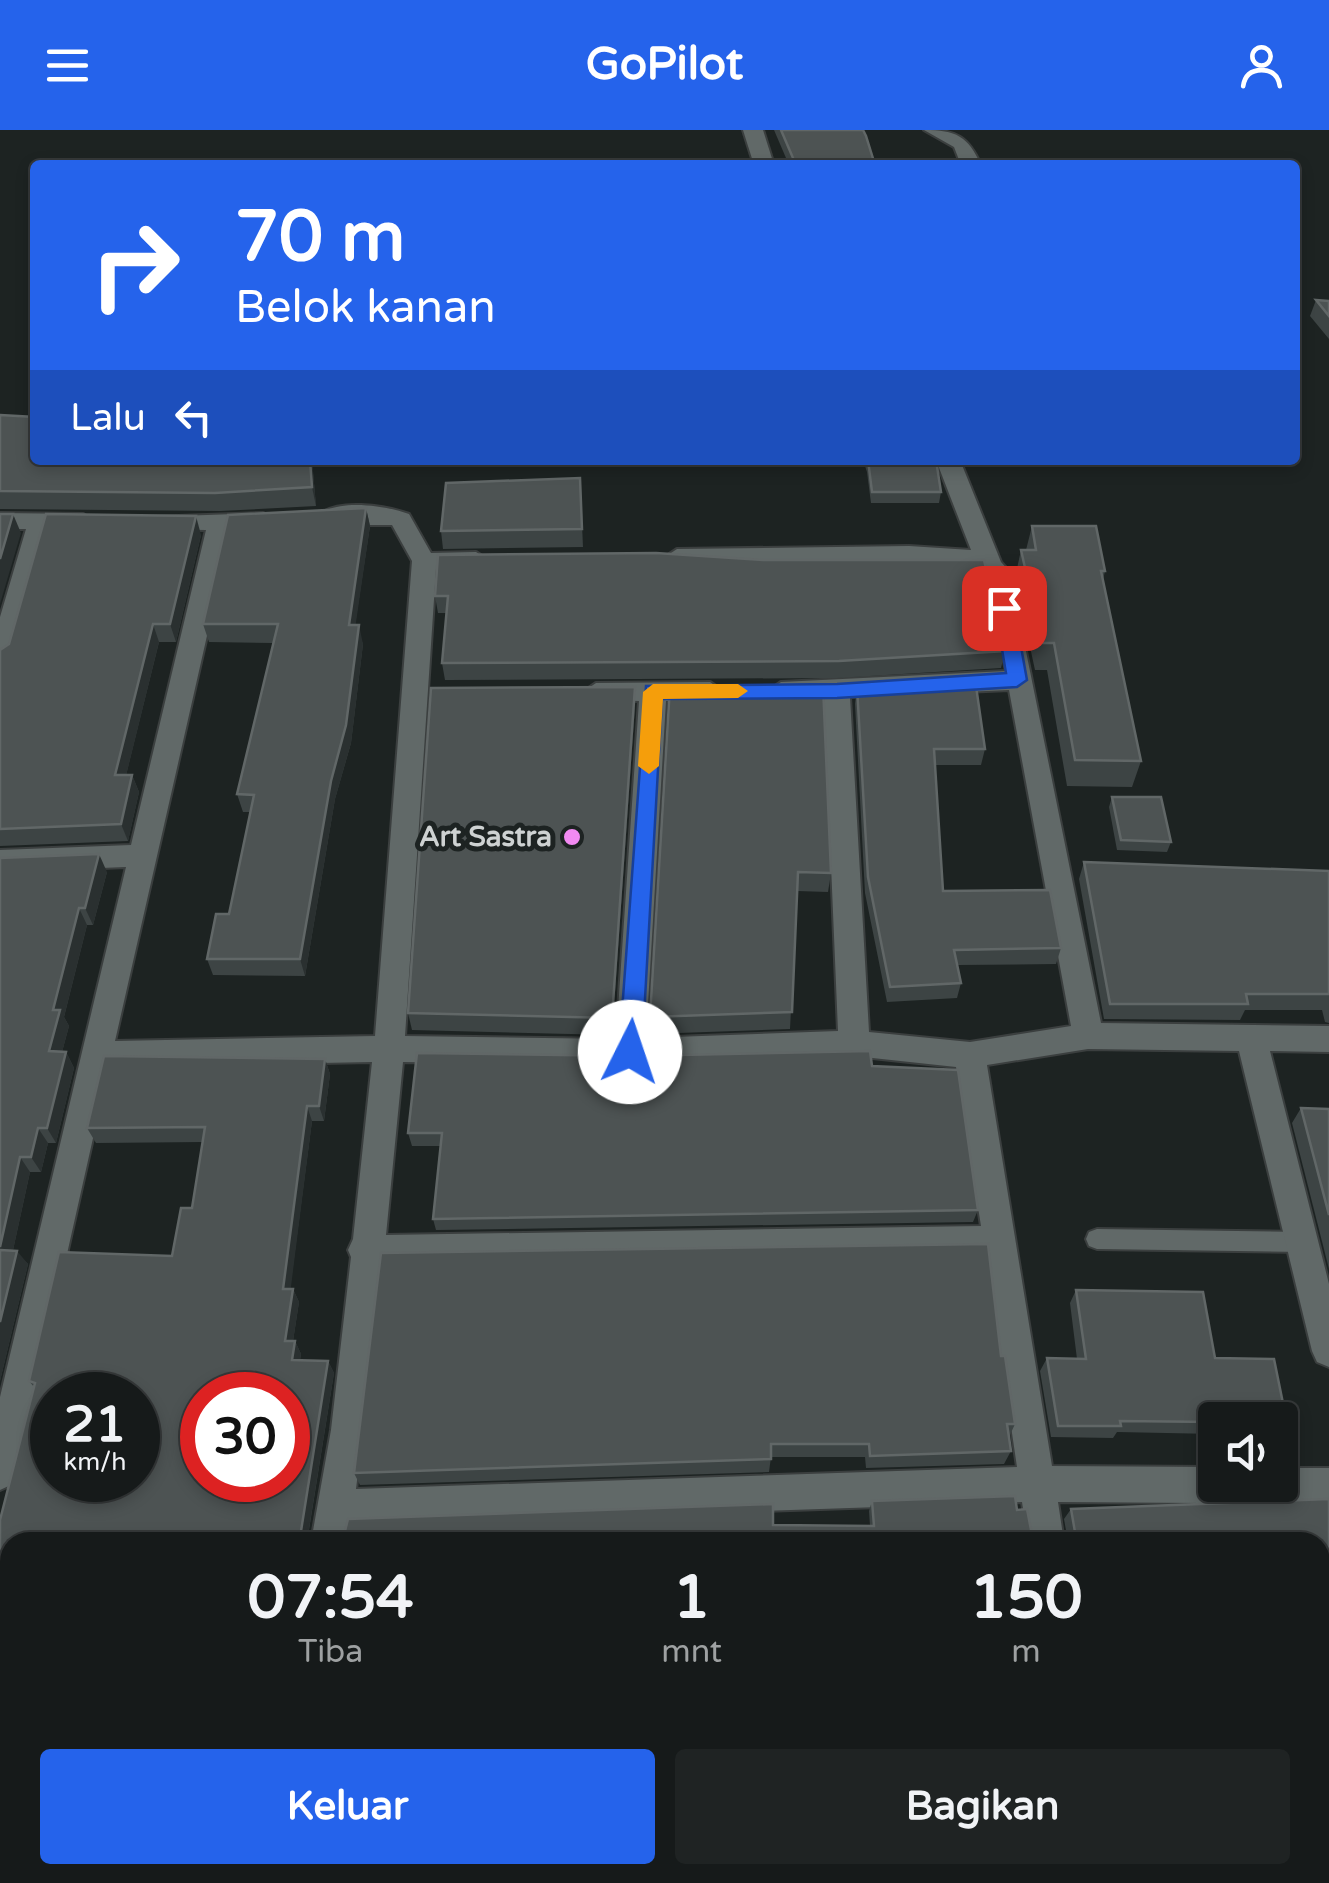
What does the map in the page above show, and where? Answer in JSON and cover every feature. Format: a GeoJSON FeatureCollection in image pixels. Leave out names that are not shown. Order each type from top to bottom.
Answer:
{"type":"FeatureCollection","features":[{"type":"Feature","properties":{"kind":"street"},"geometry":{"type":"LineString","coordinates":[[752,130],[762,160]]}},
{"type":"Feature","properties":{"kind":"street"},"geometry":{"type":"LineString","coordinates":[[934,130],[962,144],[968,160]]}},
{"type":"Feature","properties":{"kind":"street"},"geometry":{"type":"LineString","coordinates":[[950,465],[989,564]]}},
{"type":"Feature","properties":{"kind":"street"},"geometry":{"type":"LineString","coordinates":[[0,521],[220,523],[384,514],[401,520],[424,561],[428,694],[364,1250],[348,1430],[331,1525],[1036,1484],[1329,1486]]}},
{"type":"Feature","properties":{"kind":"street"},"geometry":{"type":"LineString","coordinates":[[0,661],[40,522]]}},
{"type":"Feature","properties":{"kind":"street"},"geometry":{"type":"LineString","coordinates":[[0,1472],[220,523]]}},
{"type":"Feature","properties":{"kind":"street"},"geometry":{"type":"LineString","coordinates":[[657,558],[909,554],[978,559],[998,572],[1017,680],[1058,863],[1088,1036]]}},
{"type":"Feature","properties":{"kind":"street"},"geometry":{"type":"LineString","coordinates":[[424,561],[502,560]]}},
{"type":"Feature","properties":{"kind":"street"},"geometry":{"type":"LineString","coordinates":[[575,692],[837,691],[1017,680]]}},
{"type":"Feature","properties":{"kind":"street"},"geometry":{"type":"LineString","coordinates":[[837,691],[854,1044]]}},
{"type":"Feature","properties":{"kind":"street"},"geometry":{"type":"LineString","coordinates":[[630,1052],[653,692]]}},
{"type":"Feature","properties":{"kind":"street"},"geometry":{"type":"LineString","coordinates":[[0,861],[141,856]]}},
{"type":"Feature","properties":{"kind":"street"},"geometry":{"type":"LineString","coordinates":[[1058,863],[1097,864]]}},
{"type":"Feature","properties":{"kind":"street"},"geometry":{"type":"LineString","coordinates":[[97,1054],[389,1049],[630,1052],[854,1044],[970,1055],[1088,1036],[1329,1040]]}},
{"type":"Feature","properties":{"kind":"street"},"geometry":{"type":"LineString","coordinates":[[1250,1036],[1316,1242],[1329,1351]]}},
{"type":"Feature","properties":{"kind":"street"},"geometry":{"type":"LineString","coordinates":[[970,1055],[1044,1532]]}},
{"type":"Feature","properties":{"kind":"street"},"geometry":{"type":"LineString","coordinates":[[364,1250],[1000,1241]]}},
{"type":"Feature","properties":{"kind":"lane"},"geometry":{"type":"LineString","coordinates":[[1097,1239],[1316,1242]]}},
{"type":"Feature","properties":{"kind":"building"},"geometry":{"type":"Polygon","coordinates":[[[781,130],[863,130],[873,160],[794,160],[781,130]]]}},
{"type":"Feature","properties":{"kind":"building"},"geometry":{"type":"Polygon","coordinates":[[[1316,300],[1329,301],[1329,316],[1316,300]]]}},
{"type":"Feature","properties":{"kind":"building"},"geometry":{"type":"Polygon","coordinates":[[[0,415],[30,417],[30,465],[310,465],[312,487],[215,493],[0,491],[0,415]]]}},
{"type":"Feature","properties":{"kind":"building"},"geometry":{"type":"Polygon","coordinates":[[[869,465],[937,465],[941,492],[872,492],[869,465]]]}},
{"type":"Feature","properties":{"kind":"building"},"geometry":{"type":"Polygon","coordinates":[[[580,478],[582,529],[441,531],[446,483],[580,478]]]}},
{"type":"Feature","properties":{"kind":"building"},"geometry":{"type":"Polygon","coordinates":[[[366,508],[349,625],[359,625],[346,725],[331,781],[300,959],[207,959],[216,914],[229,914],[254,795],[237,794],[278,624],[203,624],[228,515],[366,508]]]}},
{"type":"Feature","properties":{"kind":"building"},"geometry":{"type":"Polygon","coordinates":[[[0,514],[13,514],[0,559],[0,514]]]}},
{"type":"Feature","properties":{"kind":"building"},"geometry":{"type":"Polygon","coordinates":[[[46,514],[196,516],[170,624],[153,624],[115,775],[132,775],[121,824],[0,829],[0,650],[9,644],[46,514]]]}},
{"type":"Feature","properties":{"kind":"building"},"geometry":{"type":"Polygon","coordinates":[[[1032,526],[1096,526],[1105,571],[1101,571],[1141,761],[1075,760],[1054,643],[1042,643],[1021,550],[1036,550],[1032,526]]]}},
{"type":"Feature","properties":{"kind":"building"},"geometry":{"type":"Polygon","coordinates":[[[656,553],[763,560],[984,560],[1005,651],[839,661],[442,663],[448,596],[435,596],[438,555],[656,553]]]}},
{"type":"Feature","properties":{"kind":"building"},"geometry":{"type":"Polygon","coordinates":[[[975,679],[985,749],[934,749],[943,891],[1050,890],[1061,948],[954,950],[961,983],[890,987],[868,877],[857,687],[975,679]]]}},
{"type":"Feature","properties":{"kind":"building"},"geometry":{"type":"Polygon","coordinates":[[[823,685],[831,873],[798,872],[792,1012],[650,1017],[670,686],[823,685]]]}},
{"type":"Feature","properties":{"kind":"building"},"geometry":{"type":"Polygon","coordinates":[[[635,687],[612,1018],[408,1013],[431,688],[635,687]]]}},
{"type":"Feature","properties":{"kind":"building"},"geometry":{"type":"Polygon","coordinates":[[[1112,797],[1161,797],[1171,842],[1121,840],[1112,797]]]}},
{"type":"Feature","properties":{"kind":"building"},"geometry":{"type":"Polygon","coordinates":[[[99,854],[85,908],[79,908],[53,1010],[60,1010],[49,1051],[66,1052],[47,1128],[38,1128],[31,1157],[20,1157],[0,1247],[0,858],[99,854]]]}},
{"type":"Feature","properties":{"kind":"building"},"geometry":{"type":"Polygon","coordinates":[[[1084,862],[1329,871],[1329,994],[1246,994],[1248,1004],[1110,1004],[1084,862]]]}},
{"type":"Feature","properties":{"kind":"building"},"geometry":{"type":"Polygon","coordinates":[[[870,1051],[872,1066],[958,1070],[978,1210],[433,1219],[442,1133],[408,1133],[417,1053],[630,1056],[870,1051]]]}},
{"type":"Feature","properties":{"kind":"building"},"geometry":{"type":"Polygon","coordinates":[[[104,1056],[325,1059],[319,1106],[307,1106],[283,1289],[293,1289],[285,1341],[295,1341],[292,1360],[328,1361],[310,1474],[310,1372],[180,1372],[180,1502],[306,1502],[302,1532],[0,1532],[30,1403],[30,1502],[160,1502],[160,1372],[31,1372],[59,1252],[172,1256],[181,1208],[192,1208],[205,1127],[87,1128],[104,1056]]]}},
{"type":"Feature","properties":{"kind":"building"},"geometry":{"type":"Polygon","coordinates":[[[1301,1108],[1329,1109],[1329,1215],[1301,1108]]]}},
{"type":"Feature","properties":{"kind":"building"},"geometry":{"type":"Polygon","coordinates":[[[988,1244],[1001,1356],[1005,1356],[1015,1424],[1007,1424],[1011,1451],[870,1456],[869,1444],[771,1444],[771,1459],[354,1473],[381,1253],[988,1244]]]}},
{"type":"Feature","properties":{"kind":"building"},"geometry":{"type":"Polygon","coordinates":[[[0,1250],[17,1251],[0,1322],[0,1250]]]}},
{"type":"Feature","properties":{"kind":"building"},"geometry":{"type":"Polygon","coordinates":[[[1076,1290],[1203,1292],[1215,1358],[1274,1359],[1283,1402],[1198,1402],[1198,1422],[1120,1421],[1121,1426],[1058,1426],[1047,1358],[1086,1359],[1076,1290]]]}},
{"type":"Feature","properties":{"kind":"building"},"geometry":{"type":"Polygon","coordinates":[[[1015,1496],[1017,1510],[1027,1509],[1031,1532],[345,1532],[348,1519],[773,1504],[773,1525],[874,1526],[872,1501],[1015,1496]]]}},
{"type":"Feature","properties":{"kind":"building"},"geometry":{"type":"Polygon","coordinates":[[[1329,1499],[1329,1532],[1075,1532],[1071,1509],[1298,1502],[1329,1499]]]}},
{"type":"Feature","properties":{"kind":"slow traffic"},"geometry":{"type":"LineString","coordinates":[[649,766],[653,692],[738,691]]}},
{"type":"Feature","properties":{"kind":"place","name":"Art Sastra"},"geometry":{"type":"Point","coordinates":[572,837]}},
{"type":"Feature","properties":{"kind":"route"},"geometry":{"type":"LineString","coordinates":[[630,1052],[653,692],[837,691],[1017,680],[1004,608]]}}]}
